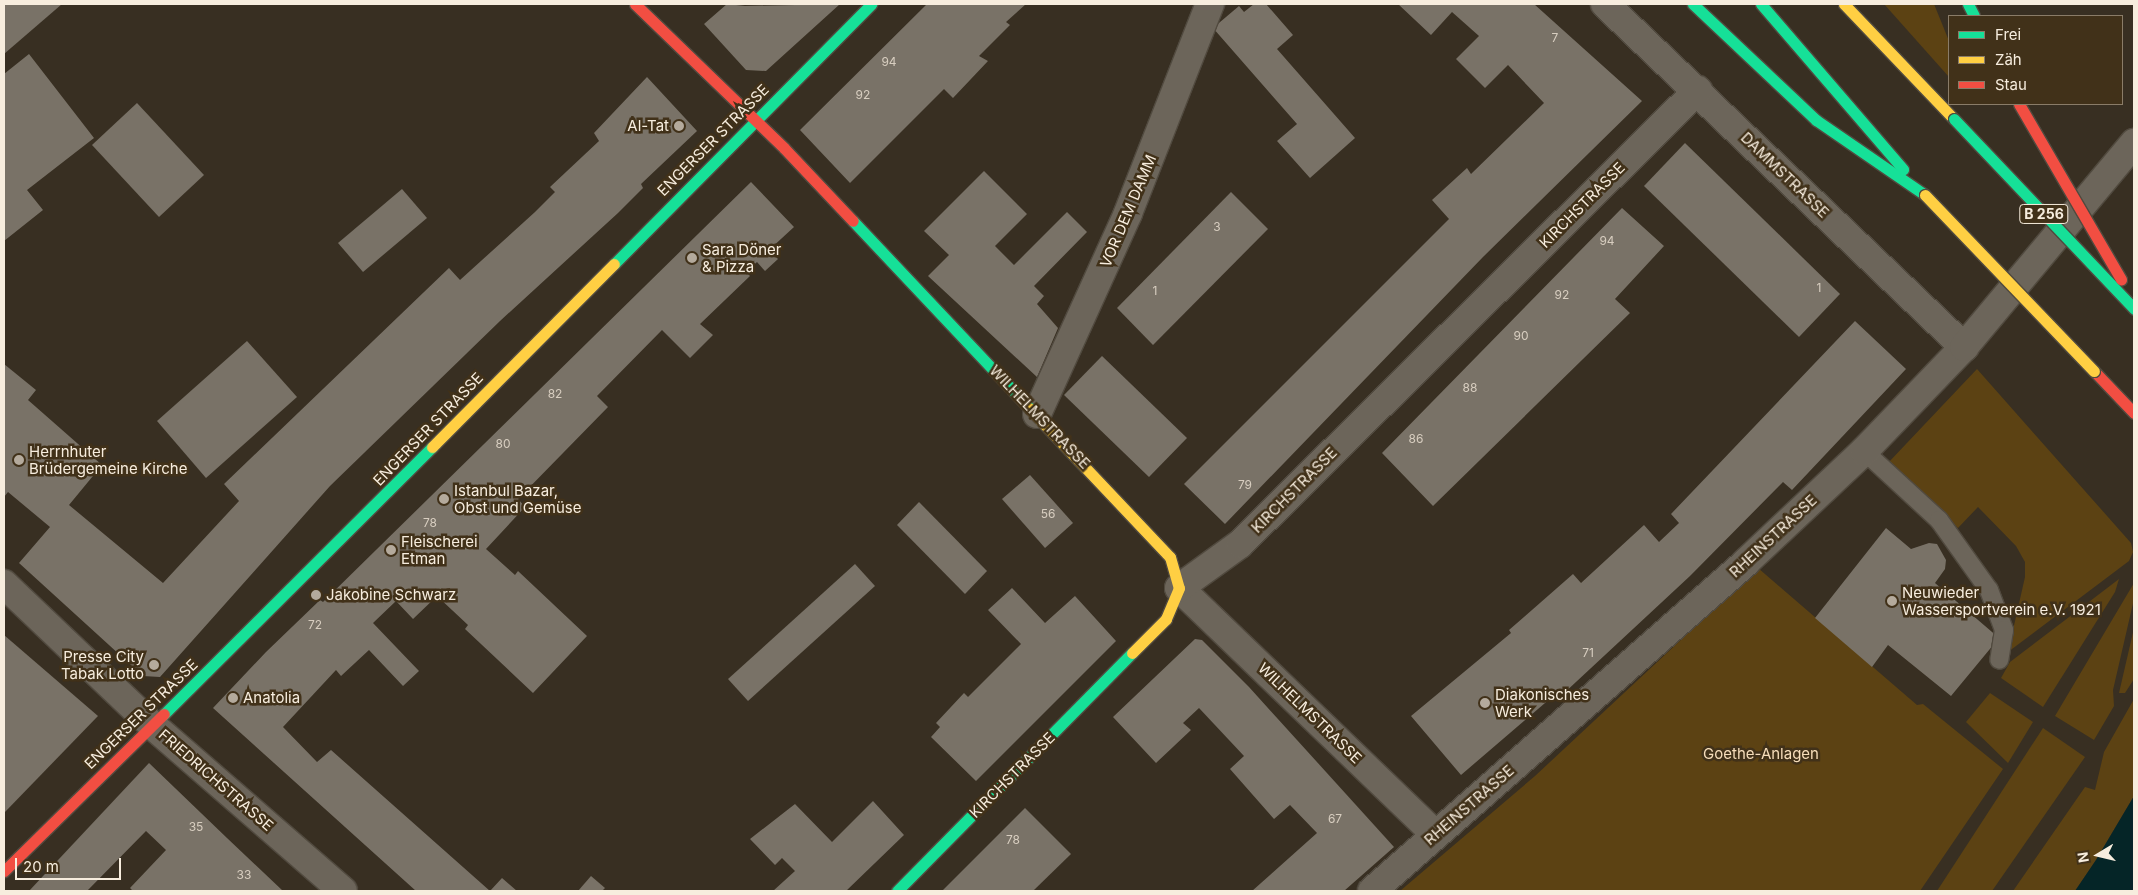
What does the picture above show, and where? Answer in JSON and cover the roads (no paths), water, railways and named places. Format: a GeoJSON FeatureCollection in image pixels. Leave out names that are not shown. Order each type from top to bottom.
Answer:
{"type":"FeatureCollection","features":[{"type":"Feature","properties":{"kind":"main road","name":"WILHELMSTRASSE"},"geometry":{"type":"LineString","coordinates":[[636,4],[755,120],[1038,414],[1170,556],[1179,588]]}},
{"type":"Feature","properties":{"kind":"main road","name":"ENGERSER STRASSE"},"geometry":{"type":"LineString","coordinates":[[4,871],[151,724],[278,603],[871,4]]}},
{"type":"Feature","properties":{"kind":"main road"},"geometry":{"type":"LineString","coordinates":[[1693,4],[1816,120],[1925,195]]}},
{"type":"Feature","properties":{"kind":"main road"},"geometry":{"type":"LineString","coordinates":[[1760,4],[1925,195],[2134,413]]}},
{"type":"Feature","properties":{"kind":"main road","name":"B 256"},"geometry":{"type":"LineString","coordinates":[[1844,4],[2134,309]]}},
{"type":"Feature","properties":{"kind":"main road"},"geometry":{"type":"LineString","coordinates":[[2020,105],[2134,302]]}},
{"type":"Feature","properties":{"kind":"main road","name":"KIRCHSTRASSE"},"geometry":{"type":"LineString","coordinates":[[897,891],[1166,619],[1179,588]]}},
{"type":"Feature","properties":{"kind":"street","name":"VOR DEM DAMM"},"geometry":{"type":"LineString","coordinates":[[1038,414],[1128,213],[1200,35],[1210,4]]}},
{"type":"Feature","properties":{"kind":"street","name":"DAMMSTRASSE"},"geometry":{"type":"LineString","coordinates":[[1605,4],[1698,90],[1964,347]]}},
{"type":"Feature","properties":{"kind":"street","name":"KIRCHSTRASSE"},"geometry":{"type":"LineString","coordinates":[[1179,588],[1240,544],[1698,90]]}},
{"type":"Feature","properties":{"kind":"street","name":"RHEINSTRASSE"},"geometry":{"type":"LineString","coordinates":[[1372,891],[1746,562],[1864,451],[1964,347],[2134,143]]}},
{"type":"Feature","properties":{"kind":"street","name":"FRIEDRICHSTRASSE"},"geometry":{"type":"LineString","coordinates":[[4,584],[151,724],[343,891]]}},
{"type":"Feature","properties":{"kind":"street","name":"WILHELMSTRASSE"},"geometry":{"type":"LineString","coordinates":[[1179,588],[1435,834]]}},
{"type":"Feature","properties":{"kind":"lane"},"geometry":{"type":"LineString","coordinates":[[1864,451],[1939,520],[1989,590],[2004,630],[1999,660]]}},
{"type":"Feature","properties":{"kind":"water"},"geometry":{"type":"Polygon","coordinates":[[[2134,796],[2134,891],[2075,891],[2096,860],[2134,796]]]}},
{"type":"Feature","properties":{"kind":"place","name":"Al-Tat"},"geometry":{"type":"Point","coordinates":[679,126]}},
{"type":"Feature","properties":{"kind":"place","name":"Sara Döner & Pizza"},"geometry":{"type":"Point","coordinates":[692,258]}},
{"type":"Feature","properties":{"kind":"place","name":"Herrnhuter Brüdergemeine Kirche"},"geometry":{"type":"Point","coordinates":[19,460]}},
{"type":"Feature","properties":{"kind":"place","name":"Istanbul Bazar, Obst und Gemüse"},"geometry":{"type":"Point","coordinates":[444,499]}},
{"type":"Feature","properties":{"kind":"place","name":"Fleischerei Etman"},"geometry":{"type":"Point","coordinates":[391,550]}},
{"type":"Feature","properties":{"kind":"place","name":"Jakobine Schwarz"},"geometry":{"type":"Point","coordinates":[316,595]}},
{"type":"Feature","properties":{"kind":"place","name":"Neuwieder Wassersportverein e.V. 1921"},"geometry":{"type":"Point","coordinates":[1892,601]}},
{"type":"Feature","properties":{"kind":"place","name":"Presse City Tabak Lotto"},"geometry":{"type":"Point","coordinates":[154,665]}},
{"type":"Feature","properties":{"kind":"place","name":"Anatolia"},"geometry":{"type":"Point","coordinates":[233,698]}},
{"type":"Feature","properties":{"kind":"place","name":"Diakonisches Werk"},"geometry":{"type":"Point","coordinates":[1485,703]}},
{"type":"Feature","properties":{"kind":"park label","name":"Goethe-Anlagen"},"geometry":{"type":"Point","coordinates":[1761,754]}}]}
